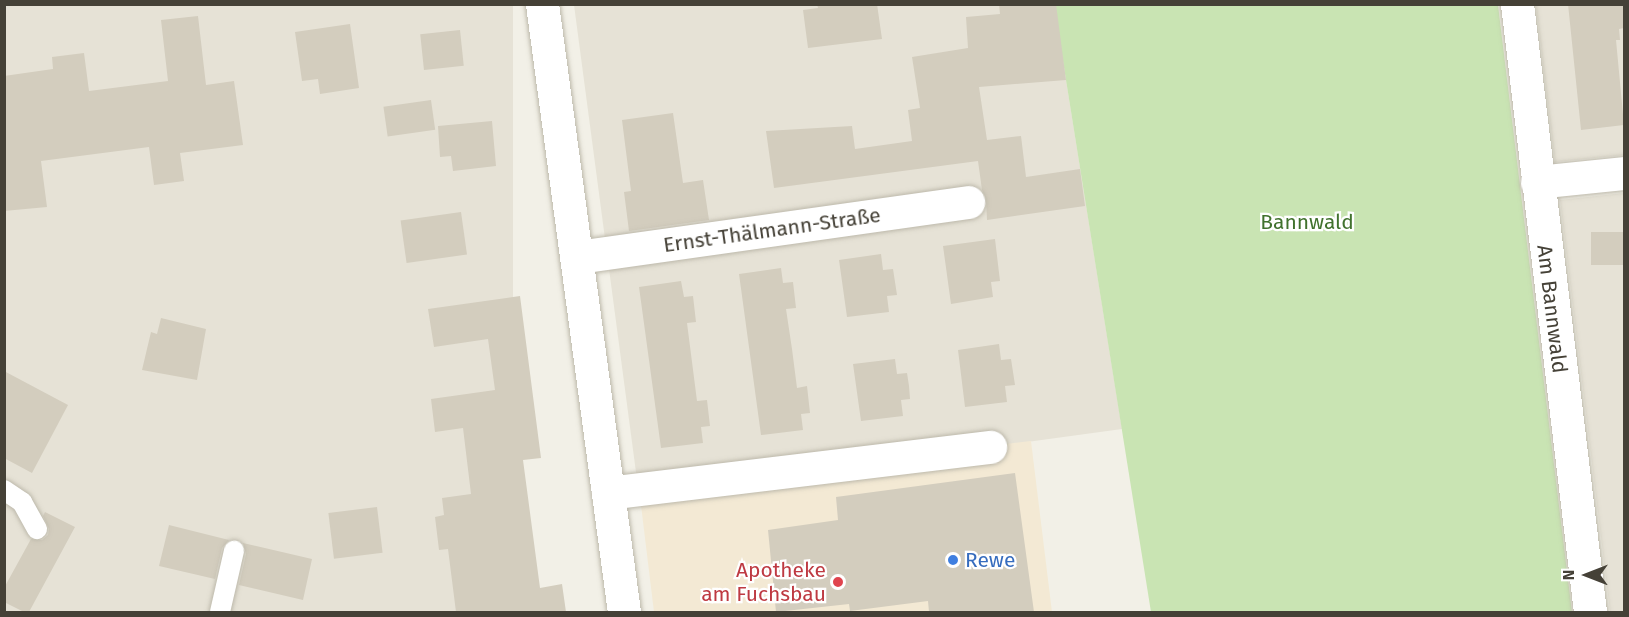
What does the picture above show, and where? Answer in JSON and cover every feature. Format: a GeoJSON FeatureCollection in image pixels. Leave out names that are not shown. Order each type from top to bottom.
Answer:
{"type":"FeatureCollection","features":[{"type":"Feature","properties":{"kind":"street"},"geometry":{"type":"LineString","coordinates":[[542,4],[624,612]]}},
{"type":"Feature","properties":{"kind":"street","name":"Am Bannwald"},"geometry":{"type":"LineString","coordinates":[[1517,4],[1590,612]]}},
{"type":"Feature","properties":{"kind":"street"},"geometry":{"type":"LineString","coordinates":[[1537,182],[1624,173]]}},
{"type":"Feature","properties":{"kind":"street","name":"Ernst-Thälmann-Straße"},"geometry":{"type":"LineString","coordinates":[[576,257],[968,202]]}},
{"type":"Feature","properties":{"kind":"street"},"geometry":{"type":"LineString","coordinates":[[608,493],[990,447]]}},
{"type":"Feature","properties":{"kind":"lane"},"geometry":{"type":"LineString","coordinates":[[4,490],[22,502],[36,529]]}},
{"type":"Feature","properties":{"kind":"lane"},"geometry":{"type":"LineString","coordinates":[[220,612],[234,551]]}},
{"type":"Feature","properties":{"kind":"shaded area"},"geometry":{"type":"Polygon","coordinates":[[[4,5],[513,5],[513,612],[4,612],[4,5]]]}},
{"type":"Feature","properties":{"kind":"shaded area"},"geometry":{"type":"Polygon","coordinates":[[[574,5],[1054,5],[1122,429],[639,495],[574,5]]]}},
{"type":"Feature","properties":{"kind":"shaded area"},"geometry":{"type":"Polygon","coordinates":[[[1536,5],[1624,5],[1624,155],[1555,162],[1536,5]]]}},
{"type":"Feature","properties":{"kind":"shaded area"},"geometry":{"type":"Polygon","coordinates":[[[1624,193],[1624,612],[1610,612],[1560,200],[1624,193]]]}},
{"type":"Feature","properties":{"kind":"shaded area"},"geometry":{"type":"Polygon","coordinates":[[[1031,441],[1052,612],[654,612],[639,489],[1031,441]]]}},
{"type":"Feature","properties":{"kind":"green space","name":"Bannwald"},"geometry":{"type":"Polygon","coordinates":[[[1054,5],[1498,5],[1572,612],[1151,612],[1054,5]]]}},
{"type":"Feature","properties":{"kind":"building"},"geometry":{"type":"Polygon","coordinates":[[[817,4],[877,4],[882,39],[808,48],[803,10],[818,8],[817,4]]]}},
{"type":"Feature","properties":{"kind":"building"},"geometry":{"type":"Polygon","coordinates":[[[999,4],[1056,4],[1066,80],[979,87],[987,140],[1021,136],[1026,177],[1080,169],[1085,206],[987,220],[986,199],[982,190],[978,161],[774,188],[766,131],[852,126],[855,149],[912,141],[908,110],[920,108],[912,57],[968,48],[966,17],[1000,14],[999,4]]]}},
{"type":"Feature","properties":{"kind":"building"},"geometry":{"type":"Polygon","coordinates":[[[1568,4],[1624,4],[1624,28],[1619,29],[1620,40],[1616,40],[1624,125],[1581,130],[1568,4]]]}},
{"type":"Feature","properties":{"kind":"building"},"geometry":{"type":"Polygon","coordinates":[[[198,16],[206,85],[234,81],[243,145],[180,153],[184,181],[154,185],[149,147],[41,161],[47,207],[4,211],[4,76],[53,69],[52,57],[84,53],[89,91],[168,81],[161,20],[198,16]]]}},
{"type":"Feature","properties":{"kind":"building"},"geometry":{"type":"Polygon","coordinates":[[[350,24],[359,88],[320,94],[318,79],[302,81],[295,32],[350,24]]]}},
{"type":"Feature","properties":{"kind":"building"},"geometry":{"type":"Polygon","coordinates":[[[460,30],[464,66],[424,70],[420,34],[460,30]]]}},
{"type":"Feature","properties":{"kind":"building"},"geometry":{"type":"Polygon","coordinates":[[[431,100],[435,130],[388,136],[383,107],[431,100]]]}},
{"type":"Feature","properties":{"kind":"building"},"geometry":{"type":"Polygon","coordinates":[[[673,113],[683,183],[703,180],[709,220],[629,231],[624,192],[631,191],[622,120],[673,113]]]}},
{"type":"Feature","properties":{"kind":"building"},"geometry":{"type":"Polygon","coordinates":[[[492,121],[496,166],[453,171],[451,156],[440,157],[438,126],[492,121]]]}},
{"type":"Feature","properties":{"kind":"building"},"geometry":{"type":"Polygon","coordinates":[[[461,212],[467,255],[407,263],[401,220],[461,212]]]}},
{"type":"Feature","properties":{"kind":"building"},"geometry":{"type":"Polygon","coordinates":[[[1591,232],[1624,232],[1624,265],[1591,265],[1591,232]]]}},
{"type":"Feature","properties":{"kind":"building"},"geometry":{"type":"Polygon","coordinates":[[[995,239],[1000,281],[991,282],[993,297],[951,304],[943,246],[995,239]]]}},
{"type":"Feature","properties":{"kind":"building"},"geometry":{"type":"Polygon","coordinates":[[[881,254],[883,270],[893,269],[897,295],[887,296],[889,312],[847,317],[839,260],[881,254]]]}},
{"type":"Feature","properties":{"kind":"building"},"geometry":{"type":"Polygon","coordinates":[[[781,268],[783,283],[793,282],[796,308],[786,309],[797,388],[807,386],[810,413],[801,414],[803,430],[761,435],[739,274],[781,268]]]}},
{"type":"Feature","properties":{"kind":"building"},"geometry":{"type":"Polygon","coordinates":[[[681,281],[684,297],[693,296],[696,322],[687,323],[697,401],[707,400],[710,426],[701,427],[703,443],[661,448],[639,287],[681,281]]]}},
{"type":"Feature","properties":{"kind":"building"},"geometry":{"type":"Polygon","coordinates":[[[520,296],[541,458],[523,460],[540,588],[562,584],[566,612],[456,612],[448,549],[439,550],[435,517],[444,515],[442,498],[471,494],[463,428],[435,432],[431,399],[495,390],[488,339],[434,347],[428,309],[520,296]]]}},
{"type":"Feature","properties":{"kind":"building"},"geometry":{"type":"Polygon","coordinates":[[[161,318],[206,329],[197,380],[142,370],[151,332],[157,334],[161,318]]]}},
{"type":"Feature","properties":{"kind":"building"},"geometry":{"type":"Polygon","coordinates":[[[999,344],[1001,360],[1011,359],[1015,385],[1005,386],[1007,402],[965,407],[958,350],[999,344]]]}},
{"type":"Feature","properties":{"kind":"building"},"geometry":{"type":"Polygon","coordinates":[[[895,359],[897,374],[907,373],[909,386],[910,399],[901,400],[903,416],[861,421],[853,364],[895,359]]]}},
{"type":"Feature","properties":{"kind":"building"},"geometry":{"type":"Polygon","coordinates":[[[4,371],[68,405],[32,473],[4,458],[4,371]]]}},
{"type":"Feature","properties":{"kind":"building","name":"Rewe"},"geometry":{"type":"Polygon","coordinates":[[[1015,473],[1034,612],[929,612],[928,601],[850,611],[849,604],[776,612],[768,530],[838,520],[836,497],[1015,473]]]}},
{"type":"Feature","properties":{"kind":"building"},"geometry":{"type":"Polygon","coordinates":[[[377,507],[383,553],[334,559],[328,513],[377,507]]]}},
{"type":"Feature","properties":{"kind":"building"},"geometry":{"type":"Polygon","coordinates":[[[45,512],[75,527],[29,612],[24,612],[4,602],[4,588],[31,539],[42,540],[48,535],[49,529],[43,516],[45,512]]]}},
{"type":"Feature","properties":{"kind":"building"},"geometry":{"type":"Polygon","coordinates":[[[169,525],[229,540],[222,548],[215,579],[159,566],[169,525]]]}},
{"type":"Feature","properties":{"kind":"building"},"geometry":{"type":"Polygon","coordinates":[[[243,543],[312,559],[303,600],[239,585],[246,554],[243,543]]]}},
{"type":"Feature","properties":{"kind":"place","name":"Rewe"},"geometry":{"type":"Point","coordinates":[953,560]}},
{"type":"Feature","properties":{"kind":"place","name":"Apotheke am Fuchsbau"},"geometry":{"type":"Point","coordinates":[838,582]}}]}
